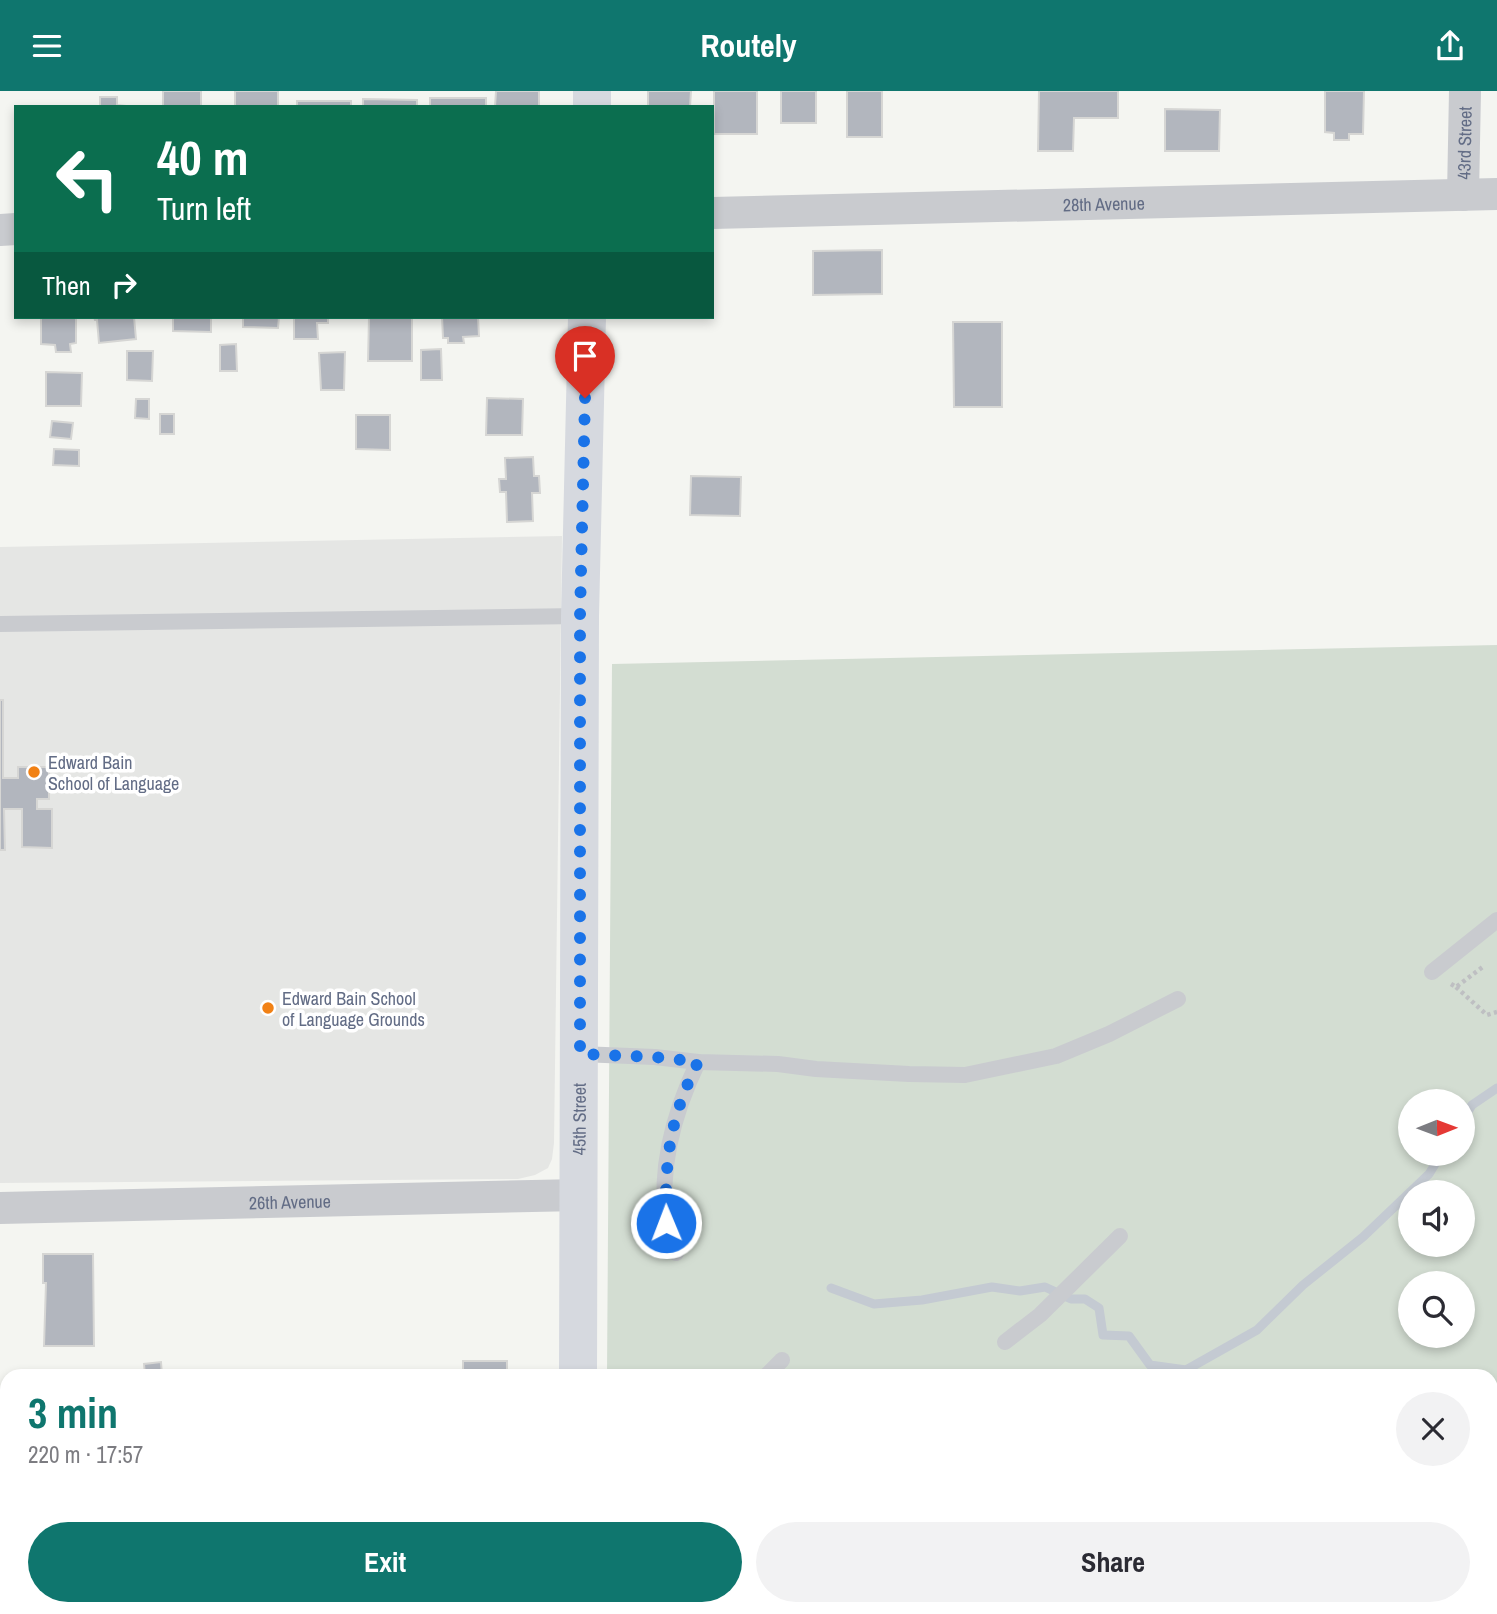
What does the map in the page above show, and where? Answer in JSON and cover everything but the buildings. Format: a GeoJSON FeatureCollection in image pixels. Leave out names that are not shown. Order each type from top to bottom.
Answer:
{"type":"FeatureCollection","features":[{"type":"Feature","properties":{"kind":"street","name":"43rd Street"},"geometry":{"type":"LineString","coordinates":[[1463,195],[1465,91]]}},
{"type":"Feature","properties":{"kind":"street","name":"28th Avenue"},"geometry":{"type":"LineString","coordinates":[[714,213],[1497,194]]}},
{"type":"Feature","properties":{"kind":"street","name":"45th Street"},"geometry":{"type":"LineString","coordinates":[[578,1369],[580,616],[587,319]]}},
{"type":"Feature","properties":{"kind":"street","name":"26th Avenue"},"geometry":{"type":"LineString","coordinates":[[0,1208],[580,1195]]}},
{"type":"Feature","properties":{"kind":"lane"},"geometry":{"type":"LineString","coordinates":[[0,625],[580,616]]}},
{"type":"Feature","properties":{"kind":"lane"},"geometry":{"type":"LineString","coordinates":[[1432,972],[1497,920]]}},
{"type":"Feature","properties":{"kind":"lane"},"geometry":{"type":"LineString","coordinates":[[580,1054],[698,1062],[739,1061],[829,1070],[965,1075],[1056,1056],[1110,1034],[1178,999]]}},
{"type":"Feature","properties":{"kind":"lane"},"geometry":{"type":"LineString","coordinates":[[676,1253],[666,1223],[665,1173],[671,1132],[683,1093],[698,1062]]}},
{"type":"Feature","properties":{"kind":"lane"},"geometry":{"type":"LineString","coordinates":[[1005,1342],[1040,1315],[1120,1236]]}},
{"type":"Feature","properties":{"kind":"lane"},"geometry":{"type":"LineString","coordinates":[[773,1369],[782,1360]]}},
{"type":"Feature","properties":{"kind":"path"},"geometry":{"type":"LineString","coordinates":[[1456,987],[1487,1015],[1497,1012]]}},
{"type":"Feature","properties":{"kind":"shaded area","name":"Edward Bain School of Language Grounds"},"geometry":{"type":"Polygon","coordinates":[[[562,536],[554,1143],[548,1168],[518,1179],[0,1183],[0,547],[562,536]]]}},
{"type":"Feature","properties":{"kind":"shaded area"},"geometry":{"type":"Polygon","coordinates":[[[1497,645],[1497,1369],[607,1369],[612,664],[1497,645]]]}},
{"type":"Feature","properties":{"kind":"waterway"},"geometry":{"type":"LineString","coordinates":[[1475,1103],[1497,1088]]}},
{"type":"Feature","properties":{"kind":"waterway"},"geometry":{"type":"LineString","coordinates":[[1188,1369],[1257,1330],[1303,1285],[1363,1237],[1429,1174],[1434,1166]]}},
{"type":"Feature","properties":{"kind":"waterway"},"geometry":{"type":"LineString","coordinates":[[831,1288],[874,1304],[922,1300],[992,1287],[1020,1291],[1045,1287],[1071,1299],[1085,1299],[1099,1308],[1103,1335],[1129,1336],[1150,1365],[1179,1369]]}},
{"type":"Feature","properties":{"kind":"place","name":"Edward Bain School of Language"},"geometry":{"type":"Point","coordinates":[34,772]}},
{"type":"Feature","properties":{"kind":"place","name":"Edward Bain School of Language Grounds"},"geometry":{"type":"Point","coordinates":[268,1008]}},
{"type":"Feature","properties":{"kind":"route"},"geometry":{"type":"LineString","coordinates":[[585,398],[580,616],[580,1054],[698,1062],[683,1093],[671,1132],[665,1173],[666,1223]]}}]}
